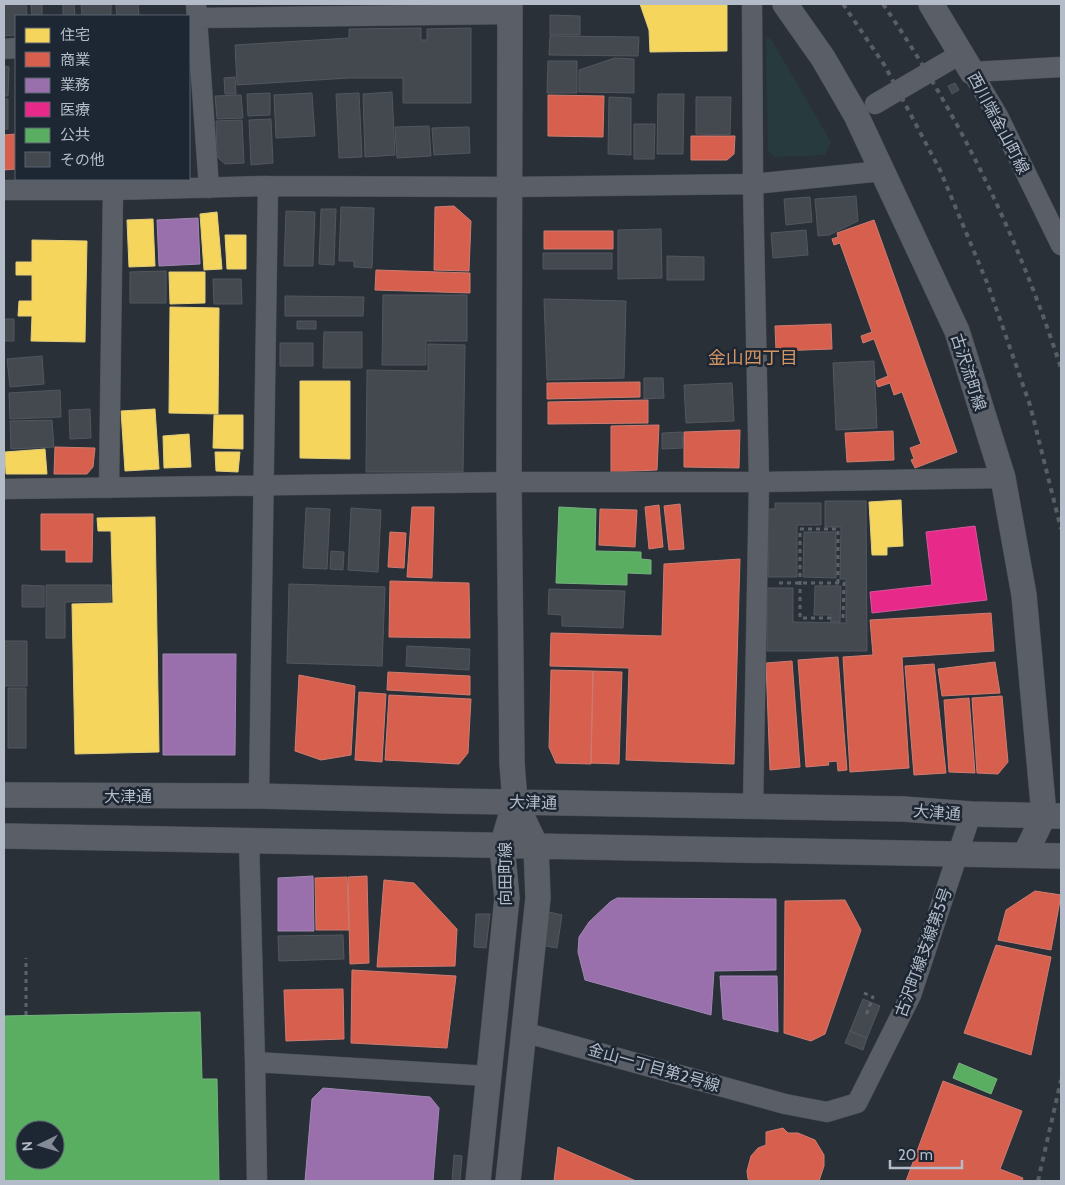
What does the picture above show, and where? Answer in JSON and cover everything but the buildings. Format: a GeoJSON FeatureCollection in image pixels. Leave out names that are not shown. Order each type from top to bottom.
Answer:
{"type":"FeatureCollection","features":[{"type":"Feature","properties":{"kind":"street"},"geometry":{"type":"LineString","coordinates":[[752,4],[753,184],[759,482],[753,807]]}},
{"type":"Feature","properties":{"kind":"street","name":"古沢流町線"},"geometry":{"type":"LineString","coordinates":[[785,4],[823,58],[856,115],[957,331],[1003,478],[1024,595],[1041,778],[1053,816]]}},
{"type":"Feature","properties":{"kind":"street","name":"西川端金山町線"},"geometry":{"type":"LineString","coordinates":[[931,4],[998,116],[1060,240]]}},
{"type":"Feature","properties":{"kind":"street"},"geometry":{"type":"LineString","coordinates":[[209,188],[195,23],[510,9],[509,482],[512,763],[515,802]]}},
{"type":"Feature","properties":{"kind":"street"},"geometry":{"type":"LineString","coordinates":[[880,101],[940,66],[967,63],[1061,67]]}},
{"type":"Feature","properties":{"kind":"street"},"geometry":{"type":"LineString","coordinates":[[4,190],[113,190],[268,186],[510,187],[753,184],[882,170]]}},
{"type":"Feature","properties":{"kind":"street"},"geometry":{"type":"LineString","coordinates":[[259,796],[268,186]]}},
{"type":"Feature","properties":{"kind":"street"},"geometry":{"type":"LineString","coordinates":[[109,488],[113,190]]}},
{"type":"Feature","properties":{"kind":"street"},"geometry":{"type":"LineString","coordinates":[[4,489],[1003,478]]}},
{"type":"Feature","properties":{"kind":"street","name":"大津通"},"geometry":{"type":"LineString","coordinates":[[4,795],[259,796],[903,809],[971,814],[1053,816]]}},
{"type":"Feature","properties":{"kind":"street","name":"向田町線"},"geometry":{"type":"LineString","coordinates":[[478,1181],[507,898],[502,846],[515,802]]}},
{"type":"Feature","properties":{"kind":"street","name":"向田町線"},"geometry":{"type":"LineString","coordinates":[[508,1181],[538,898],[536,846],[515,802]]}},
{"type":"Feature","properties":{"kind":"street","name":"古沢町線支線第5号"},"geometry":{"type":"LineString","coordinates":[[857,1103],[911,995],[971,814]]}},
{"type":"Feature","properties":{"kind":"street"},"geometry":{"type":"LineString","coordinates":[[1025,855],[1053,816]]}},
{"type":"Feature","properties":{"kind":"street"},"geometry":{"type":"LineString","coordinates":[[4,836],[1061,856]]}},
{"type":"Feature","properties":{"kind":"street"},"geometry":{"type":"LineString","coordinates":[[249,840],[256,1181]]}},
{"type":"Feature","properties":{"kind":"street","name":"金山一丁目第2号線"},"geometry":{"type":"LineString","coordinates":[[523,1032],[786,1104],[827,1112],[857,1103]]}},
{"type":"Feature","properties":{"kind":"street"},"geometry":{"type":"LineString","coordinates":[[255,1062],[488,1076]]}},
{"type":"Feature","properties":{"kind":"path"},"geometry":{"type":"LineString","coordinates":[[831,618],[800,618],[800,529],[838,529],[838,584]]}},
{"type":"Feature","properties":{"kind":"path"},"geometry":{"type":"LineString","coordinates":[[757,583],[844,583],[843,618],[841,618]]}},
{"type":"Feature","properties":{"kind":"path"},"geometry":{"type":"LineString","coordinates":[[26,958],[26,1015]]}},
{"type":"Feature","properties":{"kind":"path"},"geometry":{"type":"LineString","coordinates":[[864,993],[873,997],[865,1018]]}},
{"type":"Feature","properties":{"kind":"green space"},"geometry":{"type":"Polygon","coordinates":[[[766,38],[771,39],[831,142],[825,155],[775,157],[768,151],[766,38]]]}},
{"type":"Feature","properties":{"kind":"railway"},"geometry":{"type":"LineString","coordinates":[[843,4],[885,66],[940,170],[988,285],[1030,405],[1061,529]]}},
{"type":"Feature","properties":{"kind":"railway"},"geometry":{"type":"LineString","coordinates":[[883,4],[937,90],[985,180],[1026,272],[1061,368]]}},
{"type":"Feature","properties":{"kind":"railway"},"geometry":{"type":"LineString","coordinates":[[1038,1181],[1061,1080]]}},
{"type":"Feature","properties":{"kind":"district","name":"金山四丁目"},"geometry":{"type":"Point","coordinates":[753,358]}}]}
